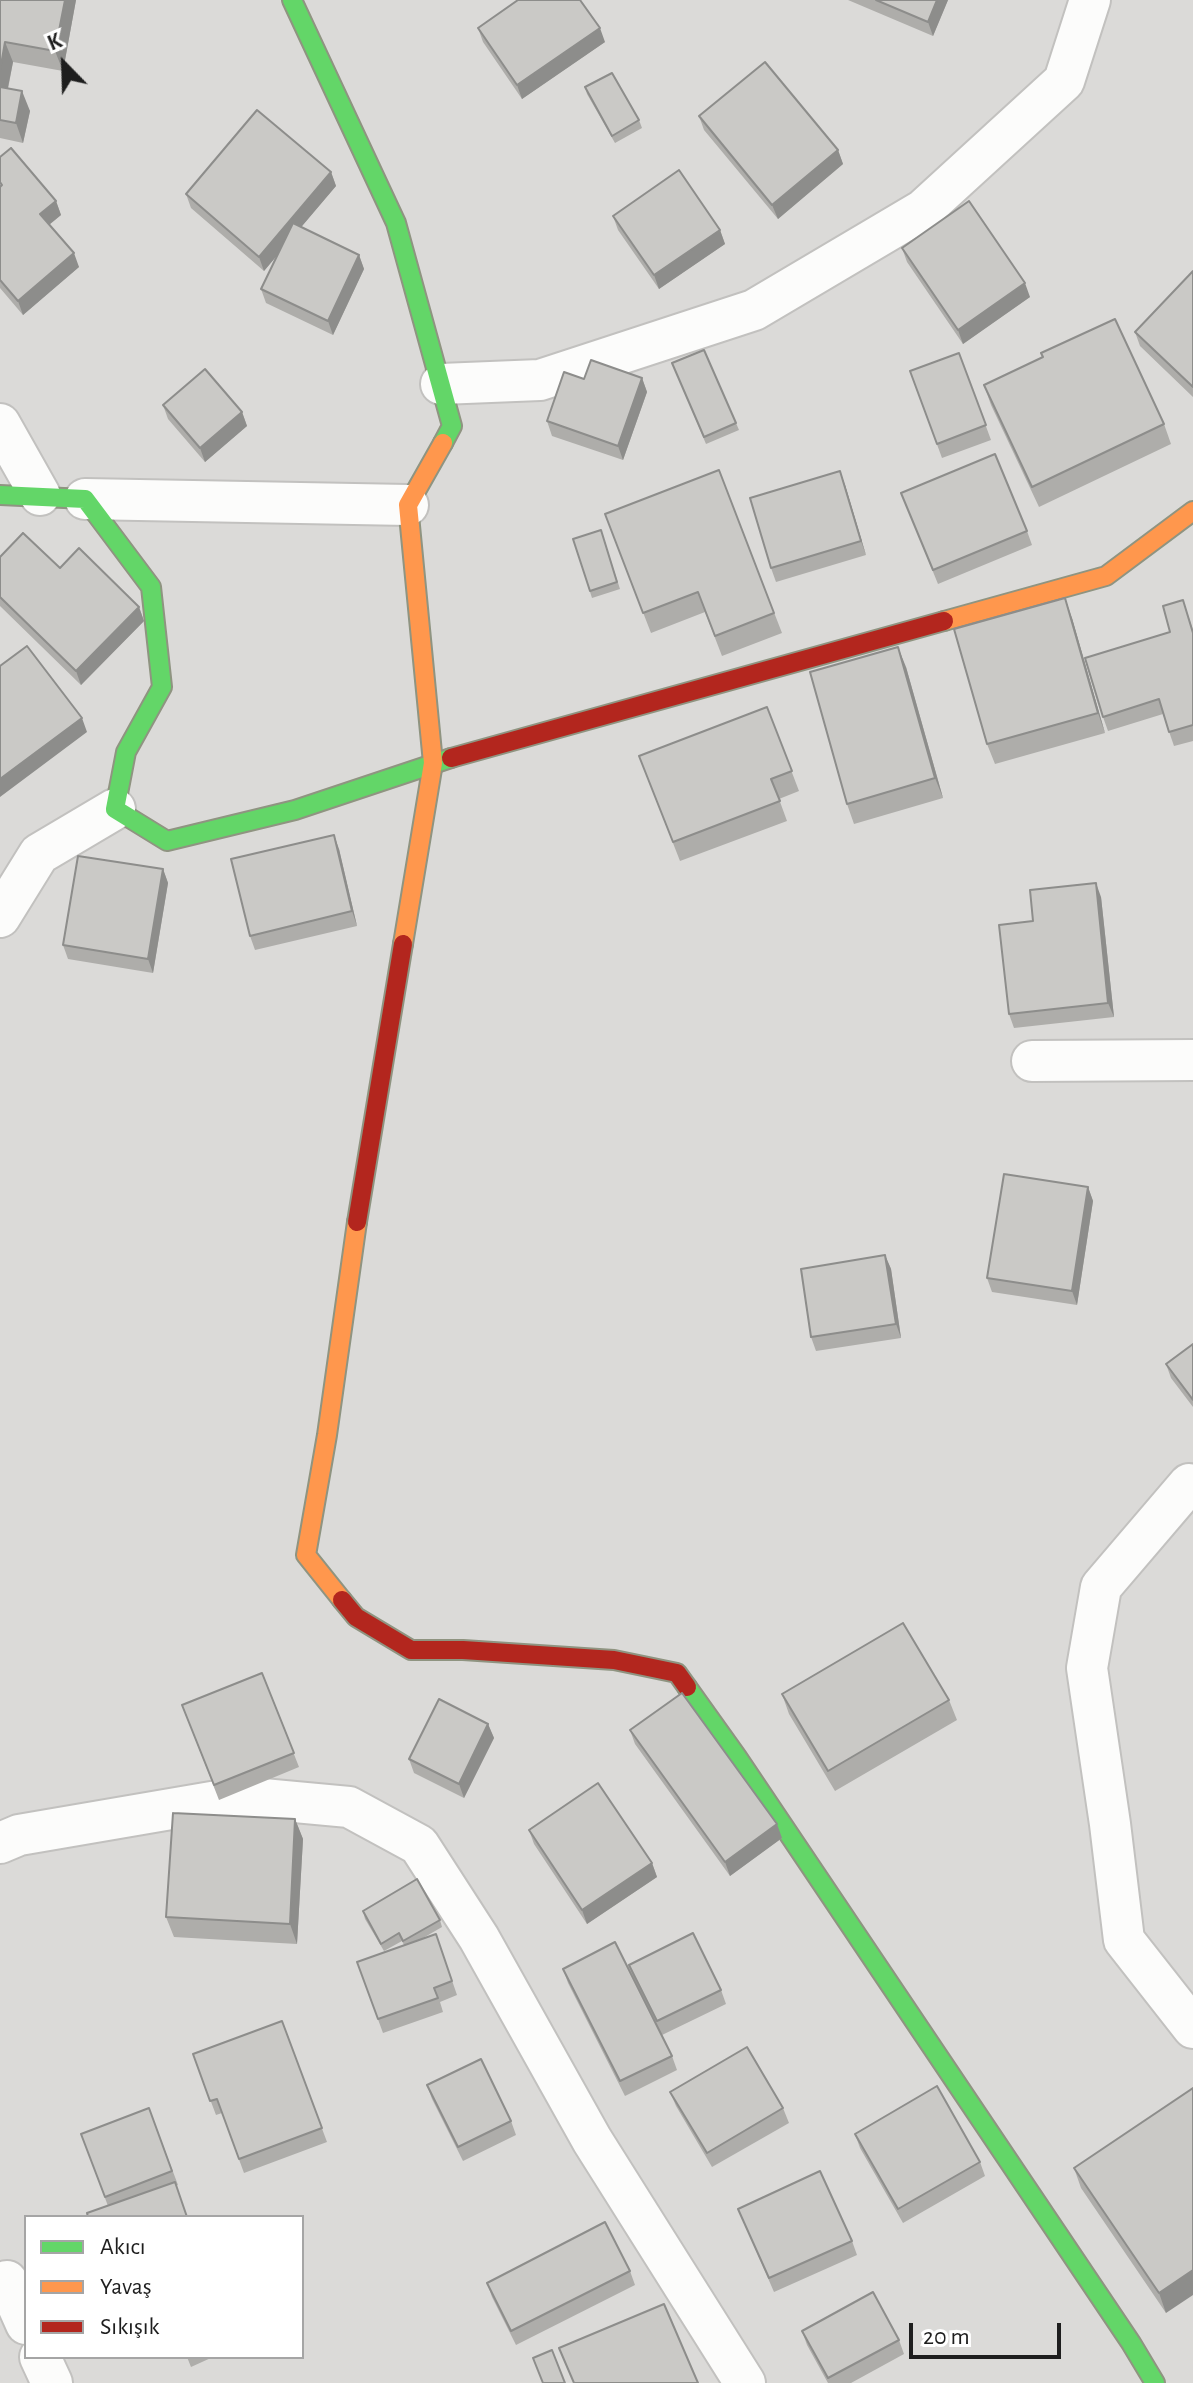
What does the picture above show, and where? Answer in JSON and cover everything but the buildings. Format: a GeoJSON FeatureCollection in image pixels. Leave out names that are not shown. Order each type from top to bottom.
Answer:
{"type":"FeatureCollection","features":[{"type":"Feature","properties":{"kind":"street"},"geometry":{"type":"LineString","coordinates":[[441,384],[540,380],[754,310],[923,210],[1064,81],[1090,0]]}},
{"type":"Feature","properties":{"kind":"street"},"geometry":{"type":"LineString","coordinates":[[305,9],[396,223],[452,426],[408,505],[433,763],[361,1194],[327,1435],[306,1555],[356,1617],[411,1650],[463,1650],[614,1660],[677,1673],[737,1757],[1155,2383]]}},
{"type":"Feature","properties":{"kind":"street"},"geometry":{"type":"LineString","coordinates":[[0,424],[40,495]]}},
{"type":"Feature","properties":{"kind":"street"},"geometry":{"type":"LineString","coordinates":[[0,495],[408,505]]}},
{"type":"Feature","properties":{"kind":"street"},"geometry":{"type":"LineString","coordinates":[[0,917],[39,854],[115,809],[126,752],[162,687],[151,587],[85,499]]}},
{"type":"Feature","properties":{"kind":"street"},"geometry":{"type":"LineString","coordinates":[[115,809],[167,841],[295,810],[433,763],[1106,576],[1193,511]]}},
{"type":"Feature","properties":{"kind":"street"},"geometry":{"type":"LineString","coordinates":[[1032,1061],[1193,1060]]}},
{"type":"Feature","properties":{"kind":"street"},"geometry":{"type":"LineString","coordinates":[[1193,1485],[1189,1484],[1101,1587],[1087,1668],[1124,1940],[1193,2028]]}},
{"type":"Feature","properties":{"kind":"street"},"geometry":{"type":"LineString","coordinates":[[0,1843],[19,1835],[241,1797],[349,1807],[419,1845],[479,1938],[592,2140],[745,2383]]}},
{"type":"Feature","properties":{"kind":"street"},"geometry":{"type":"LineString","coordinates":[[0,2286],[7,2281],[24,2319]]}},
{"type":"Feature","properties":{"kind":"street"},"geometry":{"type":"LineString","coordinates":[[41,2359],[52,2383]]}},
{"type":"Feature","properties":{"kind":"shaded area"},"geometry":{"type":"Polygon","coordinates":[[[0,0],[1193,0],[1193,2383],[0,2383],[0,0]]]}},
{"type":"Feature","properties":{"kind":"traffic: fast"},"geometry":{"type":"LineString","coordinates":[[292,0],[396,223],[452,426],[443,443]]}},
{"type":"Feature","properties":{"kind":"traffic: fast"},"geometry":{"type":"LineString","coordinates":[[0,495],[85,499],[151,587],[162,687],[126,752],[115,809],[167,841],[295,810],[451,758]]}},
{"type":"Feature","properties":{"kind":"traffic: fast"},"geometry":{"type":"LineString","coordinates":[[687,1687],[737,1757],[1155,2383]]}},
{"type":"Feature","properties":{"kind":"traffic: slow"},"geometry":{"type":"LineString","coordinates":[[403,944],[433,763],[408,505],[443,443]]}},
{"type":"Feature","properties":{"kind":"traffic: slow"},"geometry":{"type":"LineString","coordinates":[[944,621],[1106,576],[1193,511]]}},
{"type":"Feature","properties":{"kind":"traffic: slow"},"geometry":{"type":"LineString","coordinates":[[342,1600],[306,1555],[327,1435],[357,1222]]}},
{"type":"Feature","properties":{"kind":"traffic: jam"},"geometry":{"type":"LineString","coordinates":[[451,758],[944,621]]}},
{"type":"Feature","properties":{"kind":"traffic: jam"},"geometry":{"type":"LineString","coordinates":[[357,1222],[403,944]]}},
{"type":"Feature","properties":{"kind":"traffic: jam"},"geometry":{"type":"LineString","coordinates":[[342,1600],[356,1617],[411,1650],[463,1650],[614,1660],[677,1673],[687,1687]]}}]}
